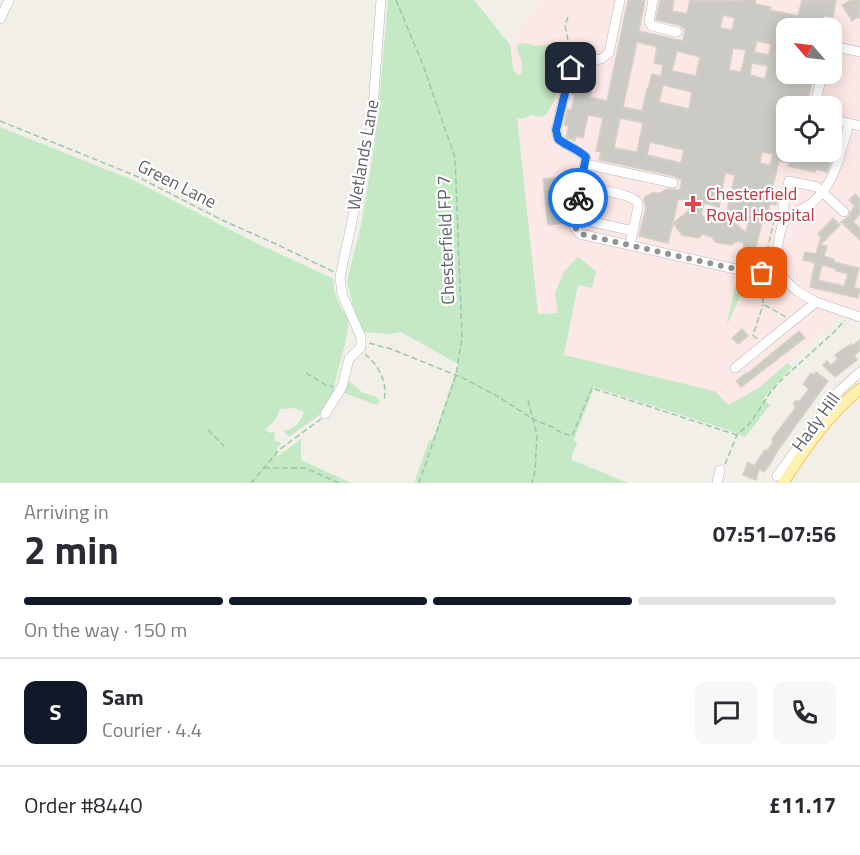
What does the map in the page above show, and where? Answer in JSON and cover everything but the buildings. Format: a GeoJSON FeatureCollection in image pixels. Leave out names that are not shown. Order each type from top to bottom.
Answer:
{"type":"FeatureCollection","features":[{"type":"Feature","properties":{"kind":"main road","name":"Hady Hill"},"geometry":{"type":"LineString","coordinates":[[780,480],[844,402],[860,389]]}},
{"type":"Feature","properties":{"kind":"street"},"geometry":{"type":"LineString","coordinates":[[0,19],[9,0]]}},
{"type":"Feature","properties":{"kind":"street","name":"Wetlands Lane"},"geometry":{"type":"LineString","coordinates":[[340,273],[371,133],[381,0]]}},
{"type":"Feature","properties":{"kind":"street"},"geometry":{"type":"LineString","coordinates":[[620,0],[609,53],[601,59],[580,61],[573,67],[565,88],[556,130],[558,139],[577,149],[586,157],[572,223],[580,234],[753,273],[762,273],[771,267],[776,259],[783,225],[813,201],[833,176],[849,123]]}},
{"type":"Feature","properties":{"kind":"street"},"geometry":{"type":"LineString","coordinates":[[653,0],[649,22],[652,26],[677,32]]}},
{"type":"Feature","properties":{"kind":"street"},"geometry":{"type":"LineString","coordinates":[[842,49],[860,52]]}},
{"type":"Feature","properties":{"kind":"street"},"geometry":{"type":"LineString","coordinates":[[842,121],[860,126]]}},
{"type":"Feature","properties":{"kind":"street"},"geometry":{"type":"LineString","coordinates":[[585,164],[673,183]]}},
{"type":"Feature","properties":{"kind":"street"},"geometry":{"type":"LineString","coordinates":[[789,218],[783,208],[789,181],[817,187],[844,212]]}},
{"type":"Feature","properties":{"kind":"street"},"geometry":{"type":"LineString","coordinates":[[630,245],[633,231],[638,207],[635,199],[594,190],[586,218],[588,221],[633,231]]}},
{"type":"Feature","properties":{"kind":"street"},"geometry":{"type":"LineString","coordinates":[[771,267],[797,291],[816,302],[856,315]]}},
{"type":"Feature","properties":{"kind":"street"},"geometry":{"type":"LineString","coordinates":[[326,414],[341,389],[351,357],[360,349],[362,342],[342,294],[340,273]]}},
{"type":"Feature","properties":{"kind":"street"},"geometry":{"type":"LineString","coordinates":[[735,368],[816,302]]}},
{"type":"Feature","properties":{"kind":"street","name":"Hady Hill"},"geometry":{"type":"LineString","coordinates":[[780,480],[837,393],[860,372]]}},
{"type":"Feature","properties":{"kind":"street"},"geometry":{"type":"LineString","coordinates":[[717,483],[723,466]]}},
{"type":"Feature","properties":{"kind":"path","name":"Chesterfield FP 7"},"geometry":{"type":"LineString","coordinates":[[396,0],[423,65],[455,158],[462,337],[456,375],[418,483]]}},
{"type":"Feature","properties":{"kind":"path"},"geometry":{"type":"LineString","coordinates":[[568,17],[565,25],[573,67]]}},
{"type":"Feature","properties":{"kind":"path","name":"Green Lane"},"geometry":{"type":"LineString","coordinates":[[0,121],[134,175],[222,220],[333,272],[340,273]]}},
{"type":"Feature","properties":{"kind":"path"},"geometry":{"type":"LineString","coordinates":[[763,346],[753,335],[763,304],[762,273],[777,208],[783,208]]}},
{"type":"Feature","properties":{"kind":"path"},"geometry":{"type":"LineString","coordinates":[[763,304],[792,321]]}},
{"type":"Feature","properties":{"kind":"path"},"geometry":{"type":"LineString","coordinates":[[723,466],[737,435],[751,422],[778,383],[856,315]]}},
{"type":"Feature","properties":{"kind":"path"},"geometry":{"type":"LineString","coordinates":[[371,344],[391,349],[456,375],[497,396],[533,419],[572,436],[592,388],[737,435]]}},
{"type":"Feature","properties":{"kind":"path"},"geometry":{"type":"LineString","coordinates":[[360,349],[372,360],[380,372],[385,384],[384,401]]}},
{"type":"Feature","properties":{"kind":"path"},"geometry":{"type":"LineString","coordinates":[[306,373],[326,385],[341,389]]}},
{"type":"Feature","properties":{"kind":"path"},"geometry":{"type":"LineString","coordinates":[[528,400],[537,435],[532,483]]}},
{"type":"Feature","properties":{"kind":"path"},"geometry":{"type":"LineString","coordinates":[[251,483],[284,445],[326,414]]}},
{"type":"Feature","properties":{"kind":"path"},"geometry":{"type":"LineString","coordinates":[[208,430],[224,446]]}},
{"type":"Feature","properties":{"kind":"path"},"geometry":{"type":"LineString","coordinates":[[263,468],[305,468],[339,483]]}},
{"type":"Feature","properties":{"kind":"shaded area","name":"Chesterfield Royal Hospital"},"geometry":{"type":"Polygon","coordinates":[[[541,0],[860,0],[860,325],[840,316],[759,388],[728,405],[710,390],[563,355],[578,284],[579,258],[558,313],[538,314],[510,45],[541,0]]]}},
{"type":"Feature","properties":{"kind":"green space"},"geometry":{"type":"Polygon","coordinates":[[[388,0],[474,0],[510,45],[513,69],[518,75],[522,73],[518,44],[565,46],[566,51],[546,63],[544,71],[553,83],[556,92],[546,115],[539,117],[532,115],[521,119],[517,117],[538,314],[558,313],[555,293],[564,271],[578,257],[596,271],[592,288],[578,285],[564,355],[715,391],[728,405],[759,388],[787,363],[792,367],[763,399],[770,405],[745,437],[594,387],[574,440],[577,444],[572,460],[628,483],[414,483],[429,441],[433,440],[458,364],[401,332],[389,334],[364,332],[355,313],[347,281],[361,225],[376,136],[388,0]]]}},
{"type":"Feature","properties":{"kind":"green space"},"geometry":{"type":"Polygon","coordinates":[[[0,127],[135,181],[254,242],[334,279],[334,291],[349,320],[331,400],[322,413],[289,437],[284,431],[297,424],[304,412],[294,408],[280,409],[275,420],[265,430],[275,432],[274,440],[281,443],[277,449],[277,457],[301,439],[301,460],[351,483],[0,483],[0,127]]]}},
{"type":"Feature","properties":{"kind":"green space"},"geometry":{"type":"Polygon","coordinates":[[[737,278],[744,288],[726,327],[737,278]]]}},
{"type":"Feature","properties":{"kind":"green space"},"geometry":{"type":"Polygon","coordinates":[[[349,381],[363,393],[375,396],[380,401],[376,405],[342,392],[349,381]]]}},
{"type":"Feature","properties":{"kind":"way so far"},"geometry":{"type":"LineString","coordinates":[[578,198],[572,223],[580,234],[753,273],[762,273]]}},
{"type":"Feature","properties":{"kind":"place","name":"Chesterfield Royal Hospital"},"geometry":{"type":"Point","coordinates":[693,204]}},
{"type":"Feature","properties":{"kind":"route"},"geometry":{"type":"LineString","coordinates":[[571,68],[556,130],[558,139],[577,149],[586,157],[578,198]]}}]}
